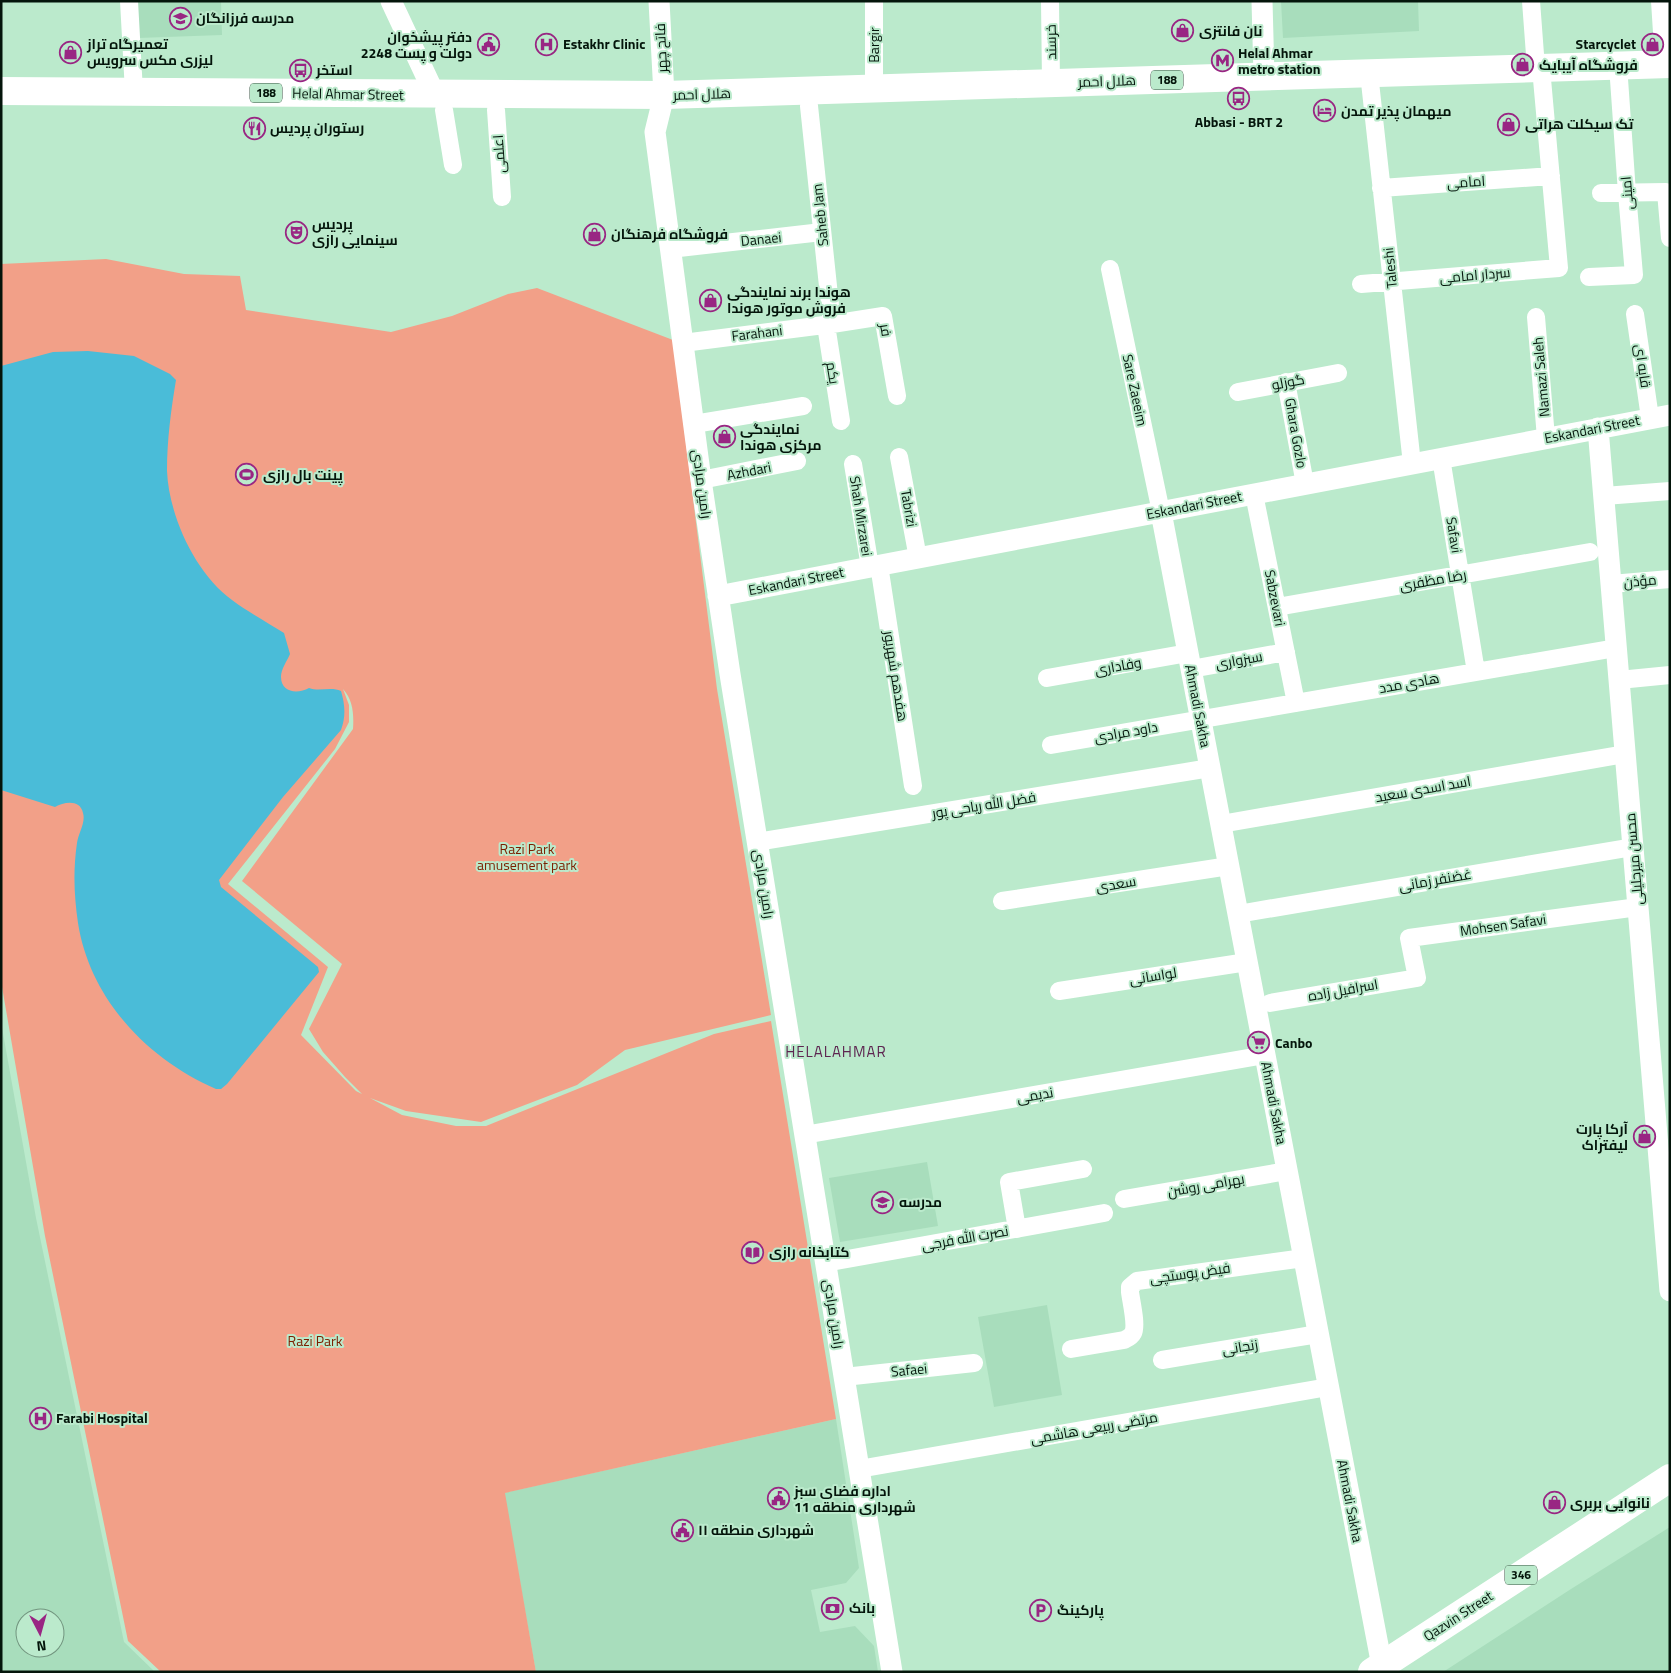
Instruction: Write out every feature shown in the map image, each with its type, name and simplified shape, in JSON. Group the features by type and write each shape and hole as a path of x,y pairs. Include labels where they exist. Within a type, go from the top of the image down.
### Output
{"main road":[{"name":"هلال احمر","path":"664,95 1667,64"},
{"name":"Helal Ahmar Street","path":"1,91 134,92 439,102 664,95"},
{"name":"Qazvin Street","path":"1377,1669 1670,1478"}],"street":[{"path":"129,1 134,92"},
{"path":"391,1 439,102 453,165"},
{"name":"فاتح چهر","path":"659,1 664,95"},
{"name":"Bargir","path":"874,1 874,89"},
{"name":"خرسند","path":"1050,1 1051,83"},
{"path":"1262,1 1264,76"},
{"path":"1531,1 1551,176"},
{"path":"1660,1 1667,64"},
{"name":"امینی","path":"1589,277 1634,275 1618,66"},
{"name":"Taleshi","path":"1369,73 1412,464"},
{"name":"رامین مرادی","path":"664,95 655,132 701,480 757,842 892,1672"},
{"name":"Saheb Jam","path":"809,106 829,325"},
{"name":"اعلمی","path":"496,110 502,197"},
{"name":"امامی","path":"1381,188 1551,176"},
{"name":"سردار امامی","path":"1361,284 1559,268 1551,176"},
{"path":"1600,193 1668,192 1670,238"},
{"name":"Danaei","path":"670,249 822,232"},
{"name":"Sare Zaeeim","path":"1110,269 1161,512"},
{"name":"قایه ای","path":"1635,314 1660,416"},
{"name":"فر","path":"829,325 883,316 897,396"},
{"name":"Namazi Saleh","path":"1536,317 1546,438"},
{"name":"Farahani","path":"683,342 829,325"},
{"name":"یکم","path":"829,325 841,420"},
{"name":"گوزلو","path":"1238,392 1338,372"},
{"name":"Ghara Gozlo","path":"1286,382 1305,484"},
{"path":"694,424 803,406"},
{"name":"Eskandari Street","path":"718,596 1660,416"},
{"name":"محسن میرجلیلی","path":"1598,428 1670,1291"},
{"name":"Tabrizi","path":"899,457 918,558"},
{"name":"Safavi","path":"1441,458 1476,672"},
{"name":"Azhdari","path":"701,480 797,461"},
{"name":"Shah Mirzarei","path":"853,464 874,566"},
{"path":"1604,496 1670,491"},
{"name":"Sabzevari","path":"1254,494 1296,703"},
{"name":"Ahmadi Sakha","path":"1161,512 1304,1258 1377,1669"},
{"name":"رضا مظفری","path":"1277,607 1590,552"},
{"name":"هفدهم شهریور","path":"874,566 913,786"},
{"name":"مؤذن","path":"1611,584 1670,579"},
{"name":"هادی مدد","path":"1201,719 1616,648"},
{"name":"سبزواری","path":"1190,661 1286,652"},
{"name":"وفاداری","path":"1047,678 1190,661"},
{"path":"1619,680 1670,675"},
{"name":"داود مرادی","path":"1051,745 1201,719"},
{"name":"اسد اسدی سعید","path":"1221,824 1625,754"},
{"name":"فضل الله ریاحی پور","path":"757,842 1210,768"},
{"name":"غضنفر زمانی","path":"1238,914 1633,847"},
{"name":"سعدی","path":"1002,900 1229,866"},
{"name":"Mohsen Safavi","path":"1417,978 1409,938 1638,907"},
{"name":"لواسانی","path":"1059,991 1247,962"},
{"name":"اسرافیل زاده","path":"1270,1003 1417,978"},
{"name":"ندیمی","path":"804,1135 1265,1055"},
{"path":"1017,1229 1009,1182 1083,1169"},
{"name":"بهرامی روشن","path":"1124,1199 1287,1171"},
{"name":"نصرت الله فرجی","path":"825,1263 1104,1213"},
{"name":"فیض پوستچی","path":"1071,1349 1124,1340 1131,1336 1135,1331 1135,1325 1130,1287 1137,1281 1304,1258"},
{"name":"زنجانی","path":"1162,1360 1318,1334"},
{"name":"Safaei","path":"844,1377 974,1363"},
{"name":"مرتضی ربیعی هاشمی","path":"859,1469 1328,1387"}],"shaded area":[{"name":"مدرسه فرزانگان","path":"137,1 221,1 222,35 138,38"},
{"path":"1281,1 1418,1 1419,31 1283,38"},
{"name":"Farabi Hospital","path":"1,1022 36,1218 124,1642 155,1672 1,1672"},
{"name":"مدرسه","path":"927,1162 938,1226 840,1242 829,1178"},
{"path":"1047,1305 1062,1395 994,1407 978,1317"},
{"name":"شهرداری منطقه ۱۱","path":"836,1419 859,1568 846,1583 811,1590 820,1632 855,1626 874,1646 878,1672 536,1672 504,1493"},
{"path":"1670,1527 1670,1672 1443,1672 1571,1589"}],"green space":[{"name":"Razi Park","path":"106,259 184,274 240,276 246,310 391,332 452,316 508,294 537,288 673,340 717,689 771,1015 625,1050 577,1085 481,1122 406,1111 370,1098 402,1115 456,1126 486,1126 714,1034 771,1021 836,1419 505,1493 536,1672 161,1672 128,1641 45,1236 1,981 1,264","holes":["343,689 352,708 353,729 242,881 342,964 309,1029 323,1052 362,1094 356,1091 301,1035 328,967 228,884 335,749 349,722 349,705"]}],"water":[{"path":"88,351 134,356 170,374 176,380 170,425 167,471 173,506 186,542 207,575 219,589 232,600 284,633 290,654 281,674 284,686 291,691 309,688 341,691 343,701 344,715 341,730 283,797 219,880 221,887 318,967 319,972 221,1089 216,1089 191,1076 167,1061 145,1043 109,1001 95,977 85,951 78,923 76,903 75,863 78,839 84,817 79,805 71,803 55,807 1,790 1,366 53,352"}],"place":[{"name":"مدرسه فرزانگان","path":"180,18"},
{"name":"نان فانتزی","path":"1183,31"},
{"name":"Estakhr Clinic","path":"547,44"},
{"name":"Starcyclet","path":"1652,44"},
{"name":"دفتر پیشخوان دولت و پست 2248","path":"488,45"},
{"name":"تعمیرگاه تراز لیزری مکس سرویس","path":"71,52"},
{"name":"Helal Ahmar metro station","path":"1222,61"},
{"name":"فروشگاه آیبایک","path":"1523,65"},
{"name":"استخر","path":"300,70"},
{"name":"Abbasi - BRT 2","path":"1239,99"},
{"name":"میهمان پذیر تمدن","path":"1325,111"},
{"name":"تک سیکلت هراتی","path":"1509,124"},
{"name":"رستوران پردیس","path":"254,128"},
{"name":"پردیس سینمایی رازی","path":"296,232"},
{"name":"فروشگاه فرهنگان","path":"595,234"},
{"name":"هوندا برند نمایندگی فروش موتور هوندا","path":"711,300"},
{"name":"نمایندگی مرکزی هوندا","path":"724,437"},
{"name":"پینت بال رازی","path":"247,475"},
{"name":"Canbo","path":"1259,1043"},
{"name":"آرکا پارت لیفتراک","path":"1644,1137"},
{"name":"مدرسه","path":"883,1202"},
{"name":"کتابخانه رازی","path":"753,1252"},
{"name":"Farabi Hospital","path":"40,1418"},
{"name":"اداره فضای سبز شهرداری منطقه 11","path":"778,1499"},
{"name":"نانوایی بربری","path":"1554,1503"},
{"name":"شهرداری منطقه ۱۱","path":"682,1530"},
{"name":"بانک","path":"833,1608"},
{"name":"پارکینگ","path":"1041,1610"}],"district":[{"name":"HELALAHMAR","path":"836,1052"}],"park label":[{"name":"Razi Park amusement park","path":"527,858"}]}
